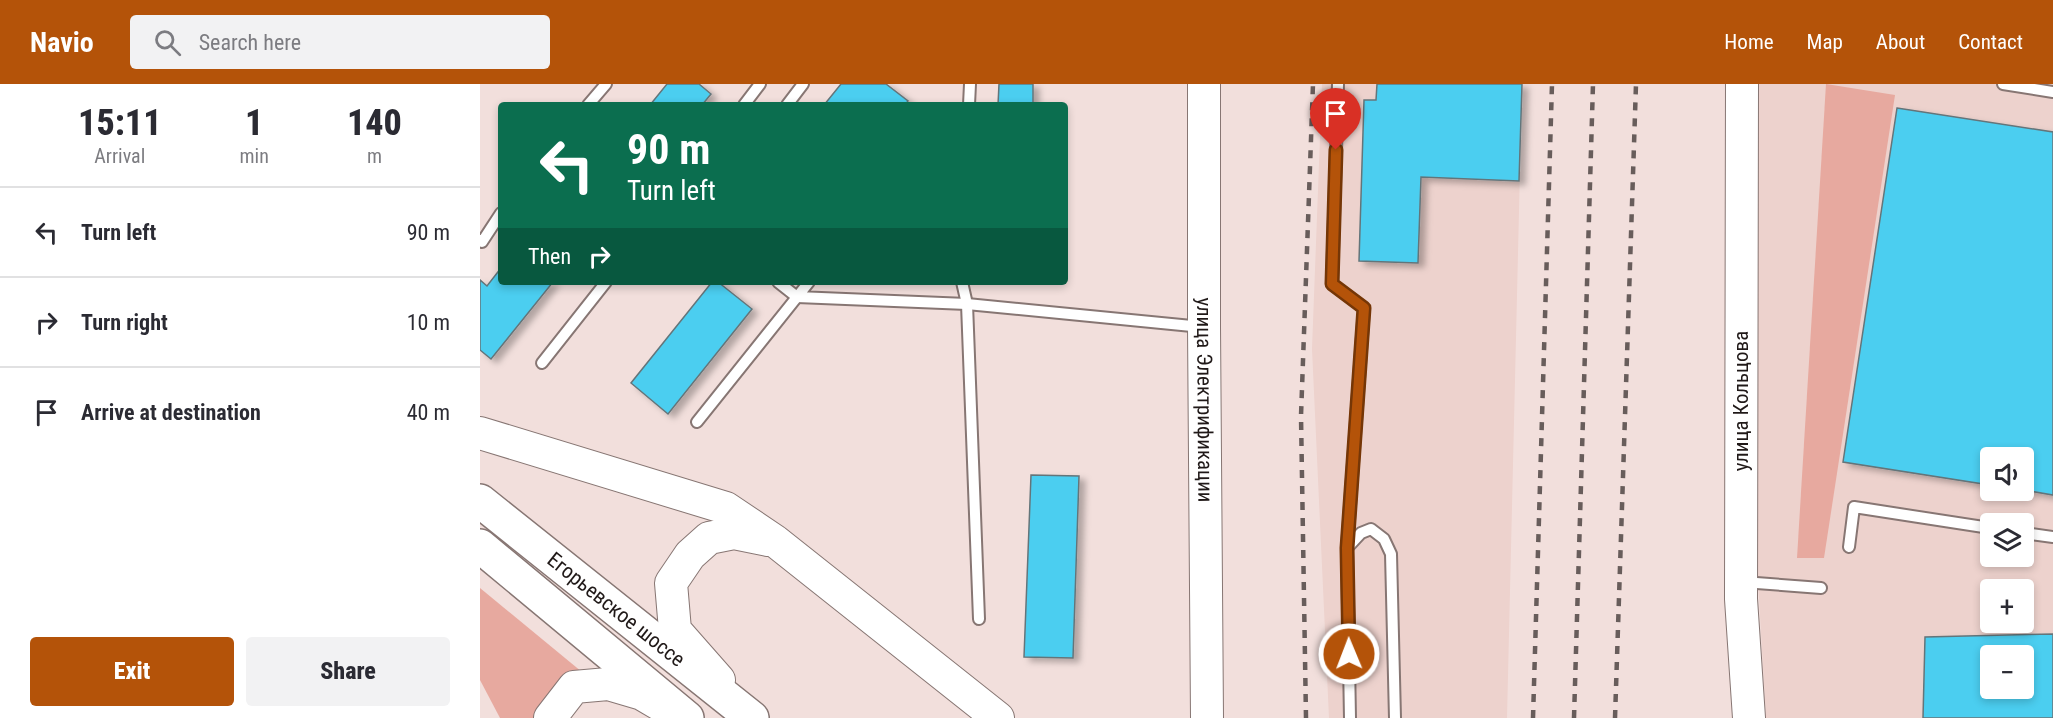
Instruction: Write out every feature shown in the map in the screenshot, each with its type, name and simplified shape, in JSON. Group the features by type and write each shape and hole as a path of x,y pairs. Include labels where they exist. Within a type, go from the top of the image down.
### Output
{"main road":[{"name":"улица Электрификации","path":"1204,84 1207,718"},
{"name":"улица Кольцова","path":"1742,84 1741,582 1749,718"},
{"path":"480,433 726,508 775,542 998,718"},
{"name":"Егорьевское шоссе","path":"480,501 750,717"},
{"path":"750,717 675,630 671,583 690,555 709,538 734,533 775,542"},
{"name":"Егорьевское шоссе","path":"480,546 685,718"},
{"path":"550,718 574,687 608,684 642,694 685,718"}],"lane":[{"path":"591,102 606,84"},
{"path":"746,102 760,84"},
{"path":"789,102 803,84"},
{"path":"969,102 970,84"},
{"path":"1338,84 1332,284 1364,308 1347,548 1350,718"},
{"path":"2003,84 2053,92"},
{"path":"480,240 482,242 498,218"},
{"path":"542,363 604,285"},
{"path":"782,285 797,297 967,304 1204,327"},
{"path":"697,422 807,285"},
{"path":"963,285 967,304 979,619"},
{"path":"1849,547 1854,507 1980,526"},
{"path":"1347,548 1361,533 1371,529 1384,538 1391,554 1395,718"},
{"path":"2034,534 2053,537"},
{"path":"1741,582 1821,588"}],"shaded area":[{"path":"1322,84 1522,84 1507,718 1329,718 1312,349"},
{"path":"1755,84 2053,84 2053,718 1766,718 1757,565"},
{"path":"1826,84 1895,95 1824,558 1797,558"},
{"path":"480,588 582,672 536,718 500,718 480,680"}],"building":[{"path":"667,84 699,84 711,94 704,102 652,102"},
{"path":"841,84 886,84 908,101 907,102 826,102"},
{"path":"999,84 1033,84 1033,102 998,102"},
{"path":"1377,84 1522,84 1519,181 1421,177 1418,263 1359,261 1364,100 1376,100"},
{"path":"1897,108 2053,132 2053,495 2034,492 2034,447 1980,447 1980,483 1843,462"},
{"path":"498,272 498,285 551,285 491,359 480,350 480,280 487,286"},
{"path":"710,285 722,285 752,309 668,414 631,383"},
{"path":"1031,475 1079,476 1073,658 1024,657"},
{"path":"2053,634 2053,718 1923,718 1925,637"}],"railway":[{"path":"1306,718 1301,416 1313,84"},
{"path":"1533,718 1552,84"},
{"path":"1574,718 1593,84"},
{"path":"1615,718 1636,84"}],"route":[{"path":"1336,150 1332,284 1364,308 1347,548 1349,654"}]}
